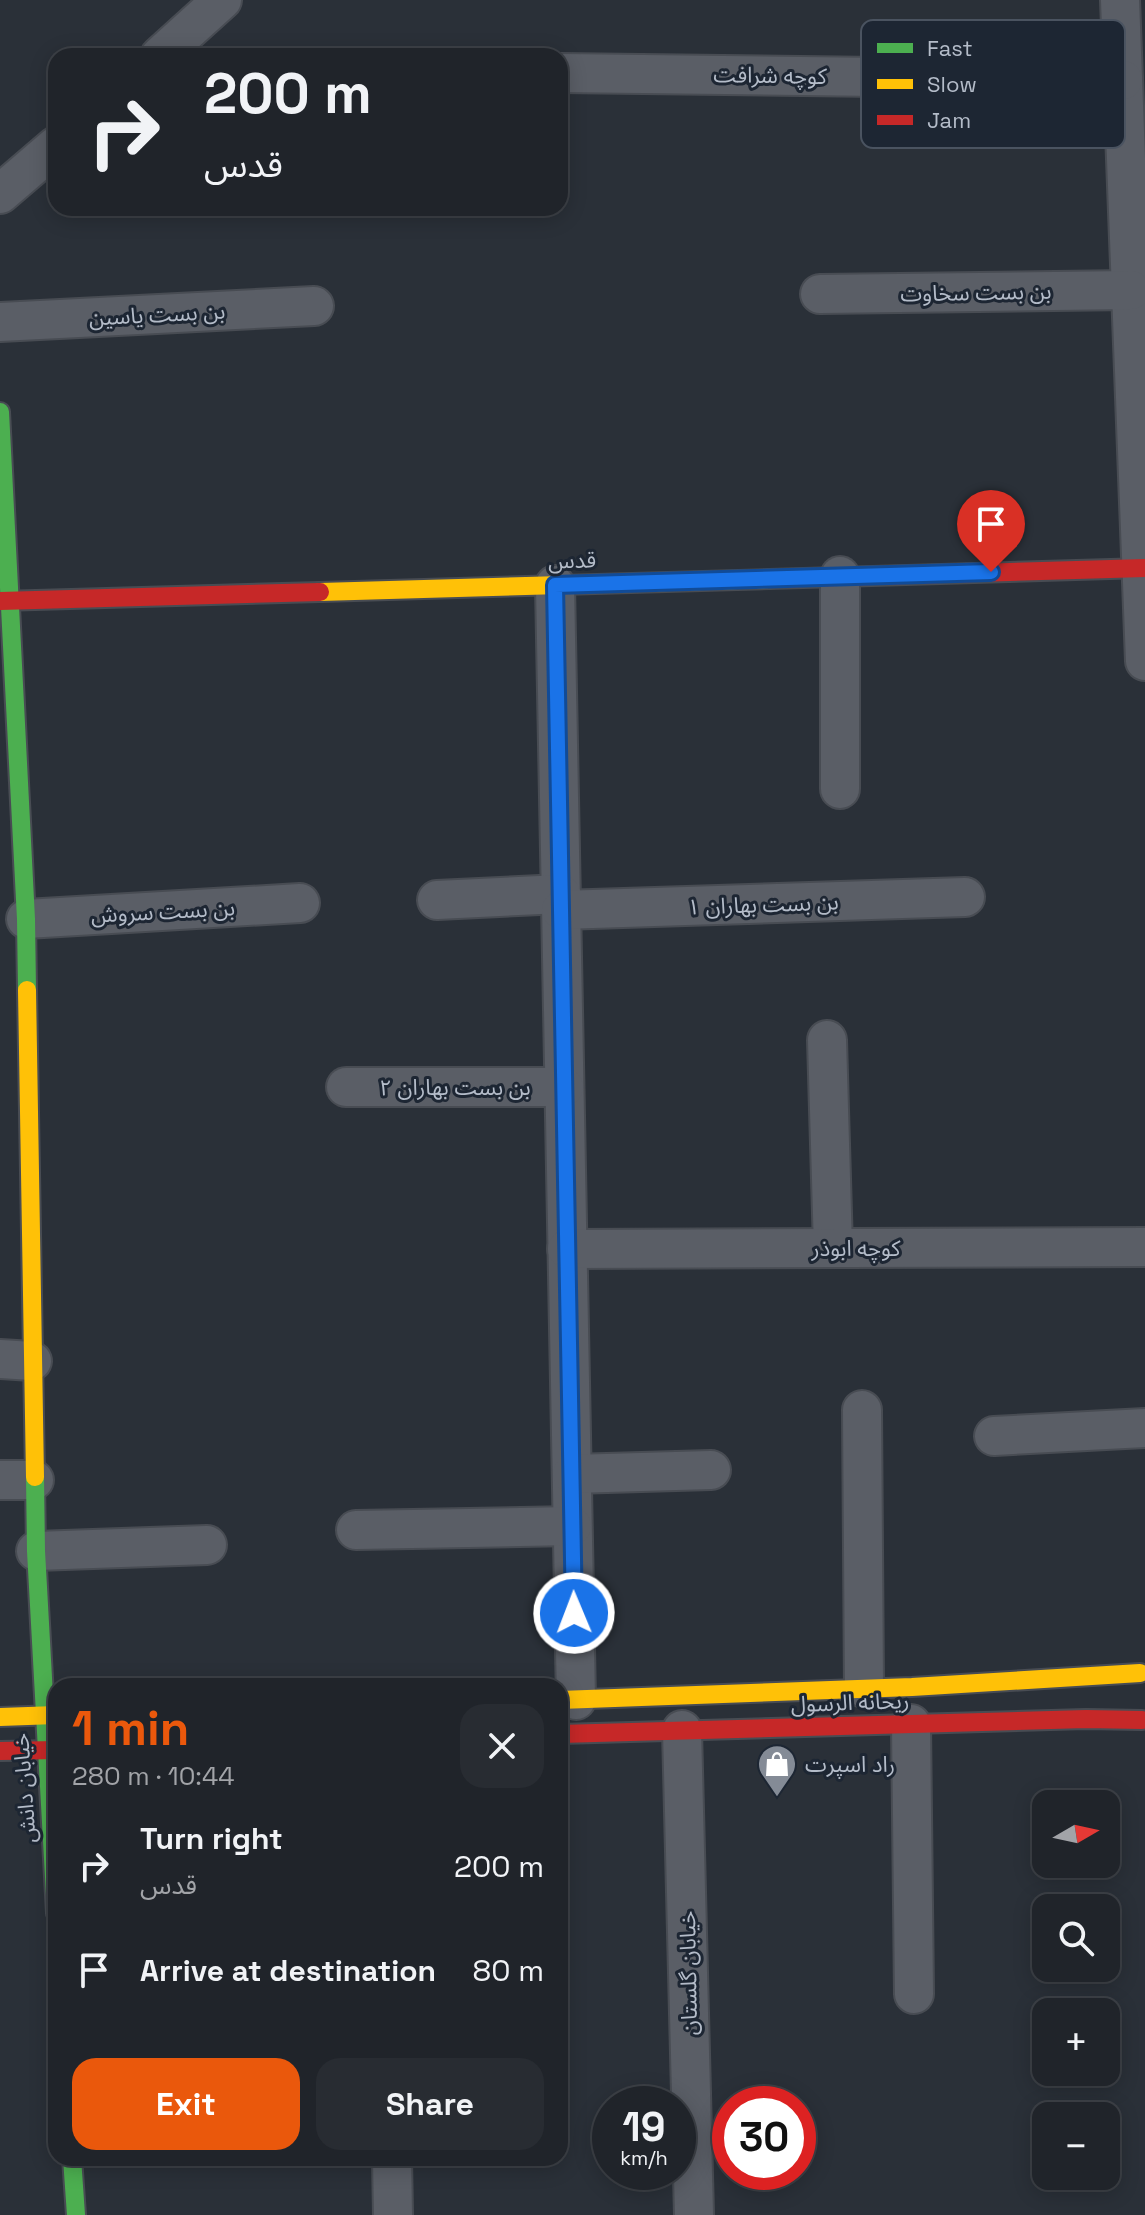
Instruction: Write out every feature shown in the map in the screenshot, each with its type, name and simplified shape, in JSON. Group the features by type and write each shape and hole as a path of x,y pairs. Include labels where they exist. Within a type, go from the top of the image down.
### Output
{"street":[{"path":"169,48 222,0"},
{"path":"1120,0 1121,20"},
{"name":"کوچه شرافت","path":"568,73 861,77"},
{"path":"1125,90 1136,148 1131,290 1139,343 1145,661"},
{"path":"0,194 48,153"},
{"name":"بن بست سخاوت","path":"820,294 1131,290"},
{"name":"بن بست یاسین","path":"0,322 314,306"},
{"name":"خیابان دانش","path":"0,412 5,600 26,919 14,1080 17,1480 36,1551 48,1692"},
{"name":"قدس","path":"5,600 1143,568"},
{"path":"840,576 840,789"},
{"path":"555,585 572,1474 568,1700"},
{"name":"بن بست بهاران ۱","path":"437,900 561,902 965,897"},
{"name":"بن بست سروش","path":"26,919 300,903"},
{"path":"827,1040 833,1248"},
{"name":"بن بست بهاران ۲","path":"346,1087 564,1087"},
{"name":"کوچه ابوذر","path":"567,1249 1145,1247"},
{"path":"862,1410 864,1688"},
{"path":"994,1436 1145,1428"},
{"path":"572,1474 711,1470"},
{"path":"356,1530 572,1526"},
{"path":"36,1551 207,1545"},
{"path":"1143,1671 1135,1696 1143,1722"},
{"name":"ریحانه الرسول","path":"568,1700 864,1688 1143,1671"},
{"path":"0,1717 48,1716"},
{"name":"ریحانه الرسول","path":"568,1734 1086,1719 1143,1722"},
{"path":"911,1724 914,1994"},
{"name":"خیابان گلستان","path":"682,1730 694,2215"},
{"path":"0,1751 48,1750"},
{"path":"73,2166 76,2215"},
{"path":"392,2166 393,2215"}],"traffic: fast":[{"path":"0,412 27,990"},
{"path":"35,1477 48,1768"},
{"path":"73,2166 76,2215"}],"traffic: slow":[{"path":"320,592 769,579"},
{"path":"27,990 35,1477"},
{"path":"568,1700 912,1687 1140,1673"},
{"path":"0,1717 48,1715"}],"traffic: jam":[{"path":"769,579 1145,568"},
{"path":"0,601 320,592"},
{"path":"568,1734 1142,1720"},
{"path":"0,1751 48,1750"}],"place":[{"name":"راد اسپرت","path":"777,1798"}],"route":[{"path":"574,1613 555,585 991,572"}]}
